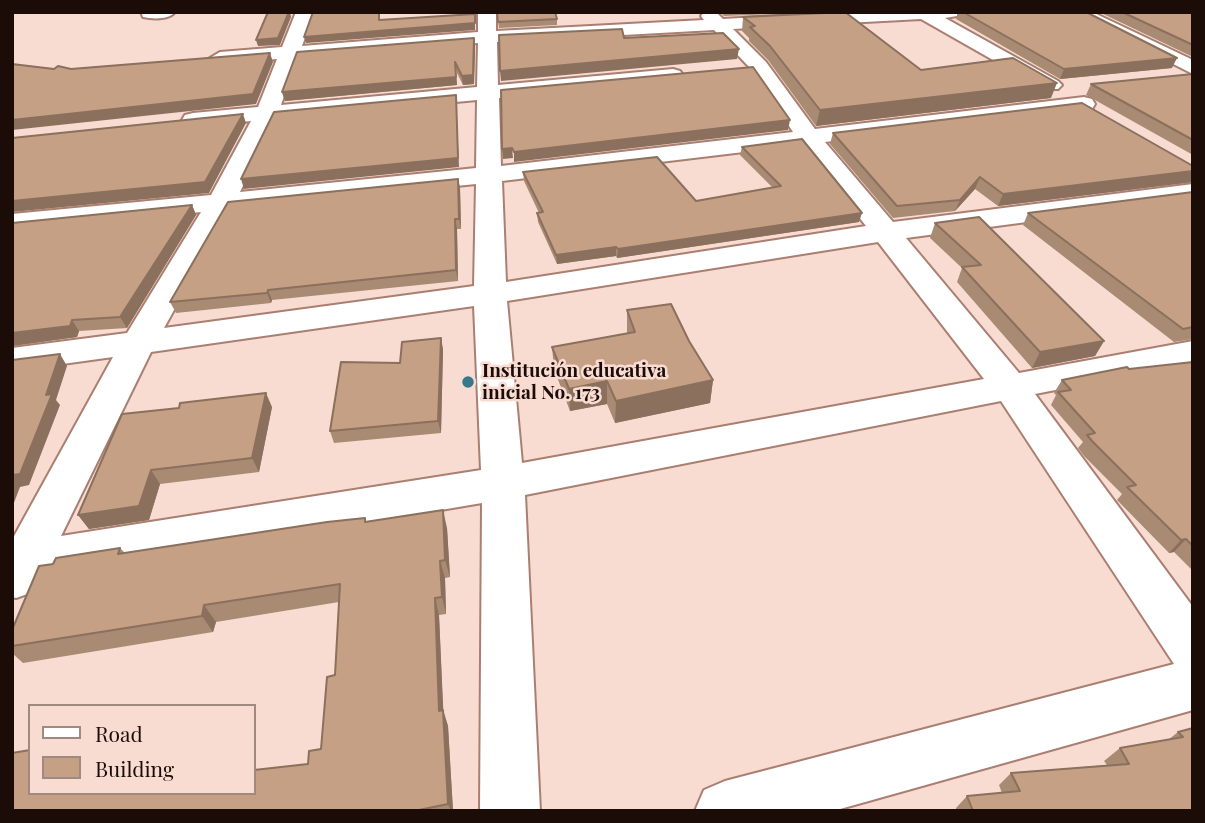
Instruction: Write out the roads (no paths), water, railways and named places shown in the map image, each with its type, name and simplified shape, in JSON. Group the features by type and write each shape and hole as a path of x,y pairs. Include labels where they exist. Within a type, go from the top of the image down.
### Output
{"street":[{"path":"149,13 167,12"},
{"path":"16,570 138,343 222,200 267,112 305,12"},
{"path":"208,59 292,52 488,25 951,12"},
{"path":"1078,12 1193,68"},
{"path":"12,223 488,175 1091,102 1057,89 924,13"},
{"path":"713,19 746,68 807,135 1009,385 1193,649"},
{"path":"488,25 486,91 490,294 503,483 510,811"},
{"path":"173,122 695,73"},
{"path":"1166,78 1193,75"},
{"path":"12,360 490,294 886,232 1193,192"},
{"path":"16,570 503,483 1193,352"},
{"path":"725,811 1193,685"}],"place":[{"name":"Institución educativa inicial No. 173","path":"468,382"}]}
